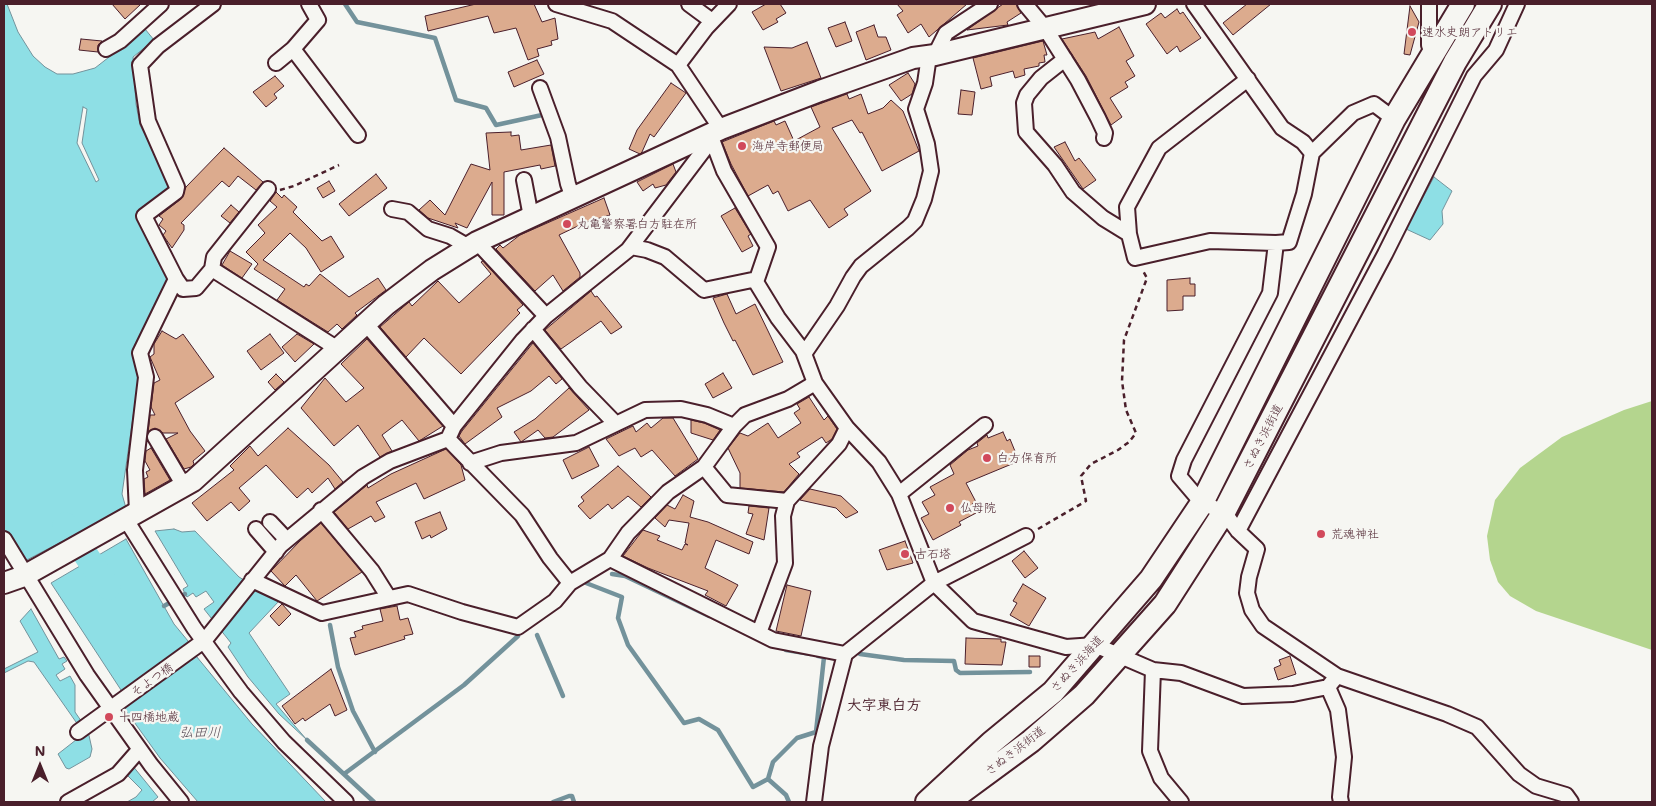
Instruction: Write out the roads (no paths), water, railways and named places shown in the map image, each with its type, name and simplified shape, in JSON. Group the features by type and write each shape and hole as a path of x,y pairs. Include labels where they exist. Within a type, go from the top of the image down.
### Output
{"main road":[{"name":"さぬき浜街道","path":"1202,502 1394,119 1463,4"},
{"name":"さぬき浜街道","path":"948,802 1031,741 1084,695 1165,604 1224,512 1455,62 1490,4"},
{"name":"さぬき浜海道","path":"927,802 991,743 1052,692 1095,645 1150,579 1202,502"}],"street":[{"path":"106,49 120,41 161,4"},
{"path":"213,4 158,46 140,65 148,121 177,188 176,192 144,216 183,289 196,288 212,269 214,257 266,192"},
{"path":"276,63 293,49 318,20 309,4"},
{"path":"556,4 612,21 678,65 715,131 724,171 768,247 756,282 778,318 804,354 815,383 847,428 878,462 899,494 934,584 973,621 1066,646 1095,645 1153,670 1181,673 1243,696 1293,694 1328,687 1337,676"},
{"path":"689,4 712,21"},
{"path":"678,65 712,21 729,4"},
{"path":"804,354 837,306 861,266 915,221 929,184 931,171 927,144 916,109 932,56 946,33 990,4"},
{"path":"1025,4 1045,28 1065,59 1098,118 1105,133 1104,138"},
{"path":"4,582 29,573 193,481 366,324 432,270 473,244 715,131 820,91 913,58 932,56 1145,4"},
{"path":"1194,4 1282,128 1303,142 1312,153"},
{"path":"1429,4 1429,45 1433,56"},
{"path":"1238,530 1385,254 1474,76 1496,50 1517,4"},
{"path":"293,49 358,134"},
{"path":"1065,59 1041,78 1027,95 1024,103 1026,132 1055,165 1073,192 1103,218 1129,234"},
{"path":"1248,80 1160,148 1127,207 1129,234 1135,258 1210,241 1289,242 1304,194 1312,153 1353,113 1374,104 1394,119"},
{"path":"540,88 558,137 568,184 573,198"},
{"path":"570,583 550,558 522,515 448,439 454,426 504,361 533,329 546,316 631,247 706,147 715,131"},
{"path":"524,180 532,217"},
{"path":"392,209 408,212 428,229 473,244 546,316"},
{"path":"1276,243 1270,293 1184,460 1179,476 1202,502 1224,512 1238,530 1257,549 1249,577 1247,593 1252,610 1263,626 1337,676 1447,714 1477,728 1518,774 1536,786 1566,795 1571,802"},
{"path":"631,247 647,250 665,257 704,290 757,279"},
{"path":"212,269 338,349"},
{"path":"176,278 140,353 146,377 131,515 176,599 194,628 205,640 241,692 265,722 346,802"},
{"path":"366,324 454,426"},
{"path":"533,329 580,387 615,423"},
{"path":"252,580 322,613 408,594 462,612 518,627 555,600 570,583 610,560 628,533 668,492 704,467 734,426 745,415 788,399 815,383"},
{"path":"470,463 501,453 576,443 645,410 682,409 707,415 734,426"},
{"path":"899,494 986,425"},
{"path":"759,632 785,563 783,516 787,501 839,444 847,428"},
{"path":"155,437 184,486"},
{"name":"そよつ橋","path":"78,732 205,640 276,552 321,510 363,477 390,461 448,439"},
{"path":"704,467 727,495 787,501"},
{"path":"321,510 372,571 389,598"},
{"path":"270,522 287,540"},
{"path":"256,529 276,552"},
{"path":"814,802 821,746 845,654 934,584 1026,536"},
{"path":"4,539 29,573 87,674 139,750 182,802"},
{"path":"610,560 773,640 845,654"},
{"path":"1153,670 1150,751 1161,778 1180,802"},
{"path":"1328,687 1338,710 1344,757 1341,802"},
{"path":"68,802 118,774 139,750"}],"water":[{"path":"4,4 7,4 18,32 33,56 45,67 57,74 73,74 95,68 145,29 154,40 133,57 136,104 140,125 171,189 140,213 169,278 134,359 139,375 122,494 126,508 21,563 4,534","holes":["83,107 87,109 82,143 99,180 96,182 77,143"]},
{"path":"1434,177 1452,191 1442,211 1443,224 1430,240 1406,229"},
{"path":"174,529 182,532 195,531 239,577 279,601 249,633 290,694 276,704 307,740 279,714 248,677 228,647 231,643 204,609 214,602 206,591 196,597 193,593 187,597 185,594 183,589 188,586 155,531"},
{"name":"弘田川","path":"126,539 174,624 188,641 192,651 252,724 326,802 198,802 160,758 124,708 121,690 51,583"},
{"path":"31,609 59,659 64,657 67,661 62,664 65,669 56,675 60,681 70,676 75,685 75,712 88,731 92,749 90,757 69,769 66,768 58,754 81,736 83,732 34,662 28,661 4,673 4,669 38,652 20,621"},
{"path":"132,765 158,797 152,802 127,802 136,797 142,790 127,775"}],"waterway":[{"path":"345,4 357,22 435,38 456,100 486,108 496,125 542,115"},
{"name":"弘田川","path":"65,525 108,587"},
{"path":"612,574 625,576 709,616"},
{"path":"586,583 622,597 618,618 628,645 684,723 699,719 718,730 753,787 768,779 786,795 789,802"},
{"path":"164,606 185,594"},
{"path":"330,625 338,667 353,711 375,752"},
{"path":"537,635 563,696"},
{"path":"344,774 464,685 518,636"},
{"path":"786,650 811,654"},
{"path":"860,654 904,660 954,661 956,670 960,673 1030,672"},
{"path":"768,779 773,762 797,738 816,732 824,657 818,656"},
{"path":"307,740 374,802"},
{"path":"553,802 569,796 572,796 574,802"}],"place":[{"name":"速水史朗アトリエ","path":"1412,32"},
{"name":"海岸寺郵便局","path":"742,146"},
{"name":"丸亀警察署白方駐在所","path":"567,224"},
{"name":"白方保育所","path":"987,458"},
{"name":"仏母院","path":"950,508"},
{"name":"荒魂神社","path":"1321,534"},
{"name":"古石塔","path":"905,554"},
{"name":"十四橋地蔵","path":"109,717"}],"district":[{"name":"大字東白方","path":"884,705"}]}
